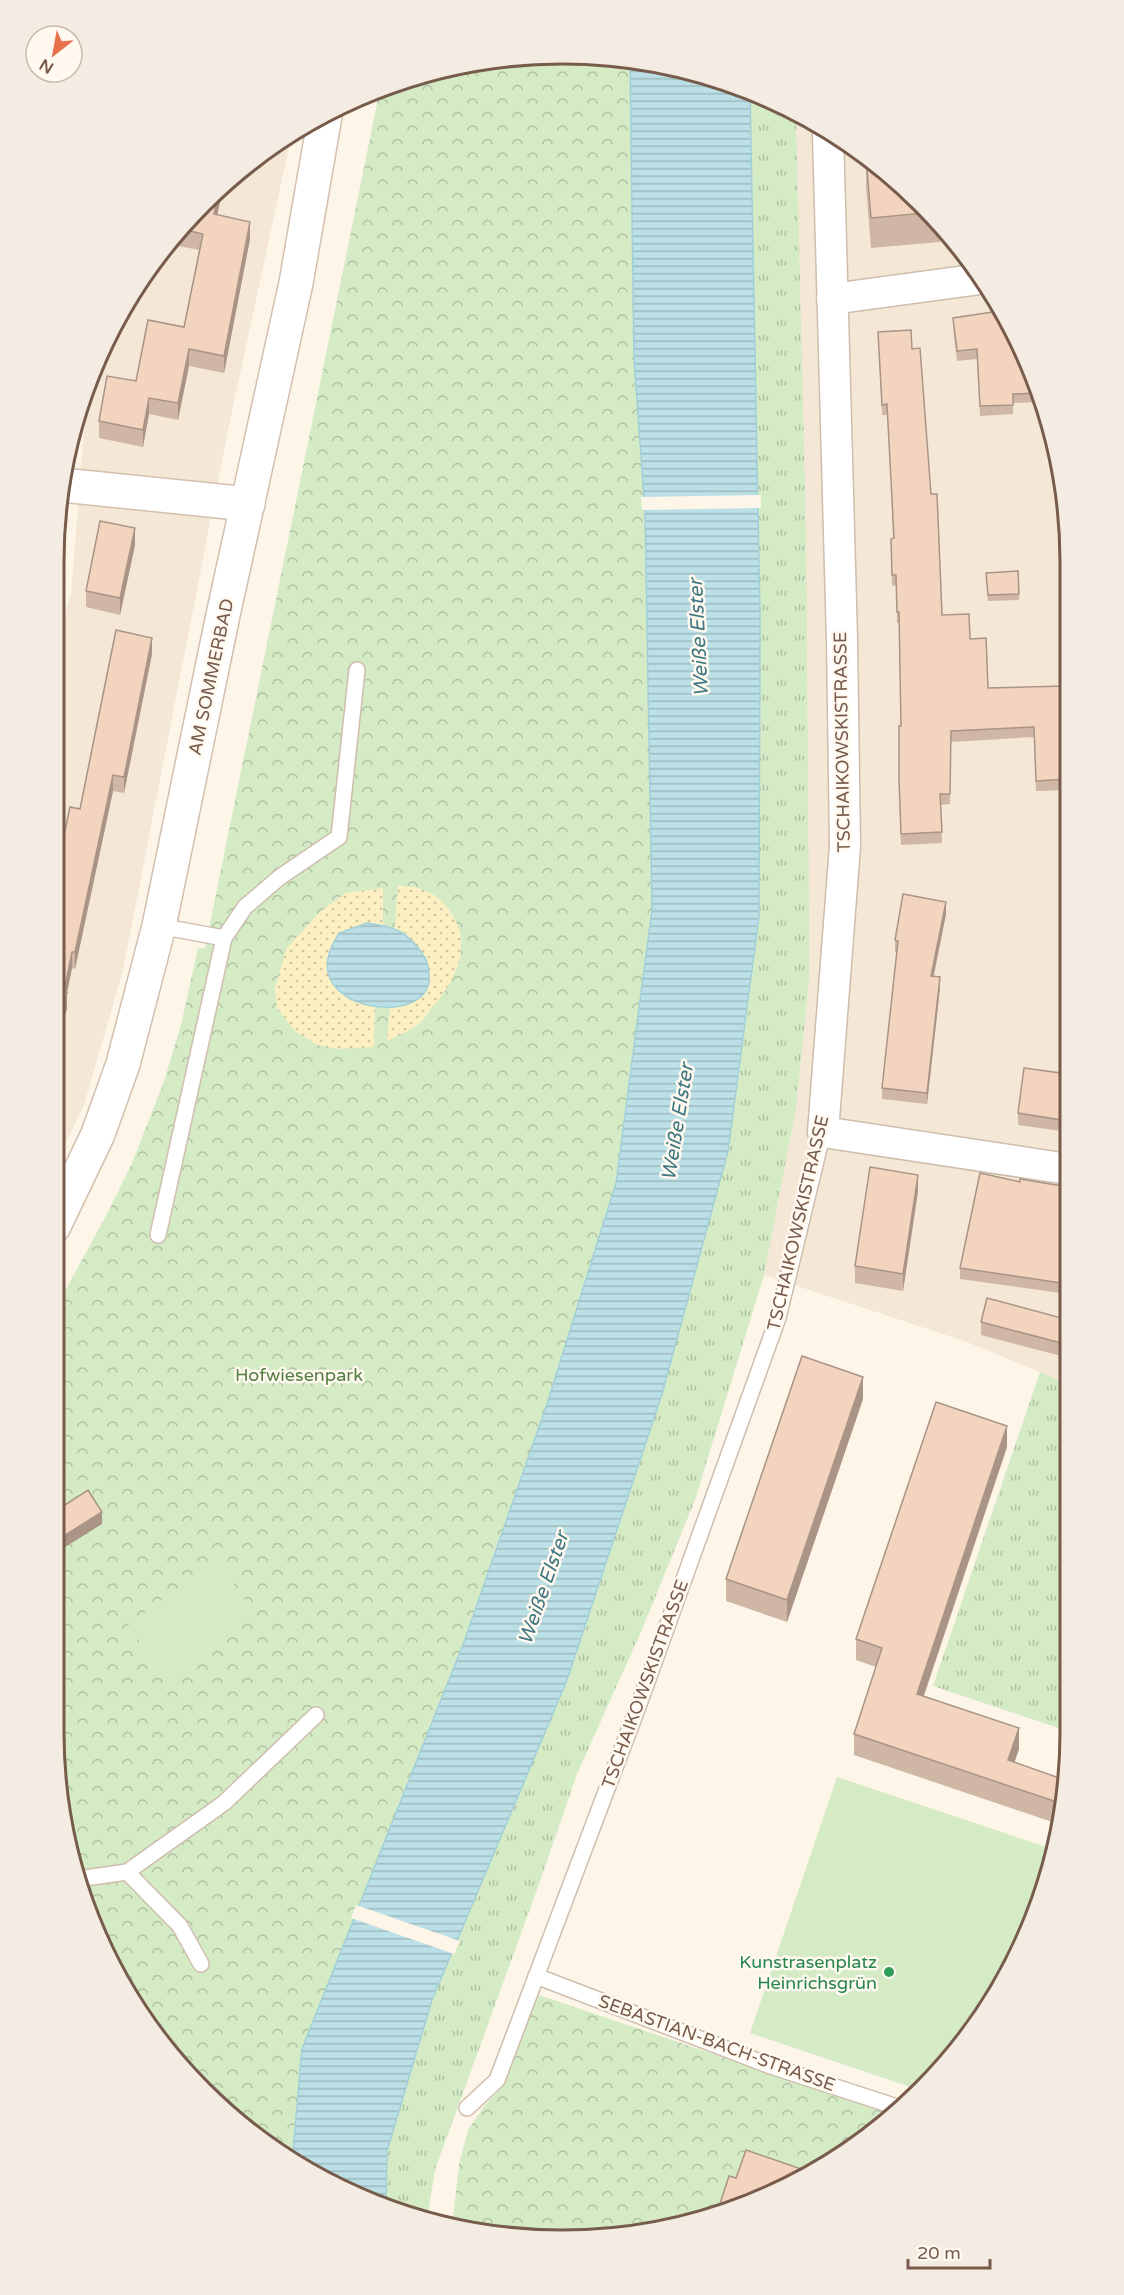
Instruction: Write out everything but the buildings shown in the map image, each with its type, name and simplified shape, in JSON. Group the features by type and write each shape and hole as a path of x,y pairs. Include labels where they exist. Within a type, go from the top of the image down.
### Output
{"main road":[{"name":"AM SOMMERBAD","path":"64,1186 98,1134 123,1064 159,926 296,283 323,126"},
{"path":"71,486 248,504"}],"street":[{"name":"TSCHAIKOWSKISTRASSE","path":"823,1132 845,846 842,640 828,142"},
{"path":"832,299 972,280"},
{"path":"823,1132 1060,1168"}],"lane":[{"path":"158,1235 224,938 245,907 280,877 339,837 357,670"},
{"path":"159,926 224,938"},
{"name":"TSCHAIKOWSKISTRASSE","path":"467,2108 497,2080 639,1704 778,1318 823,1132"},
{"path":"86,1878 127,1872 224,1803 316,1714"},
{"path":"127,1872 180,1926 201,1964"},
{"name":"SEBASTIAN-BACH-STRASSE","path":"536,1976 768,2065 892,2105"}],"shaded area":[{"path":"796,123 838,148 890,188 914,210 957,259 993,313 1022,372 1043,433 1050,465 1060,562 1060,1380 967,1342 764,1275 796,1109 809,981"},
{"path":"289,146 228,430 123,970 84,1105 64,1146 64,618 71,594 85,421 102,372 116,342 148,286 188,234 234,188"}],"green space":[{"name":"Hofwiesenpark","path":"562,64 630,69 634,358 645,512 652,910 616,1183 547,1404 464,1642 302,2049 293,2151 259,2128 210,2085 167,2036 131,1982 102,1923 81,1862 69,1798 66,1766 64,1733 64,1293 132,1163 164,1081 181,1025 198,948 205,948 378,100 433,81 497,69"},
{"path":"750,101 796,123 806,531 809,981 796,1109 764,1275 695,1500 641,1632 577,1774 435,2170 428,2212 386,2198 387,2151 432,2000 567,1680 662,1394 728,1151 759,917 760,616"},
{"path":"1040,1372 1060,1380 1060,1729 933,1686"},
{"path":"216,1560 256,1615 168,1680 128,1625"},
{"name":"Kunstrasenplatz Heinrichsgrün","path":"837,1777 1046,1847 1022,1923 993,1982 957,2036 911,2087 750,2033"},
{"path":"533,1993 884,2112 865,2128 811,2164 752,2193 722,2204 691,2214 627,2226 595,2229 529,2229 453,2218 459,2164 468,2130 485,2105 500,2089"}],"sand":[{"path":"398,886 425,890 441,901 455,919 460,933 461,946 460,959 449,985 426,1016 416,1026 387,1041 390,1007 406,1004 407,934 395,928"},
{"path":"383,888 383,925 367,923 339,933 366,1006 375,1007 374,1047 339,1049 317,1045 295,1031 277,1008 275,988 287,948 321,911 346,893"}],"water":[{"name":"Weiße Elster","path":"630,69 691,81 750,101 760,616 759,917 728,1151 662,1394 567,1680 432,2000 387,2151 386,2198 342,2179 293,2151 302,2049 464,1642 547,1404 616,1183 652,910 645,512 634,358"},
{"path":"367,923 385,926 400,932 412,941 424,956 429,974 426,991 414,1001 397,1007 377,1007 357,1002 340,992 330,978 328,959 339,933"}],"pier":[{"path":"761,495 761,508 642,510 641,497"},
{"path":"356,1905 460,1941 454,1954 351,1918"}],"place":[{"name":"Kunstrasenplatz Heinrichsgrün","path":"889,1972"}]}
